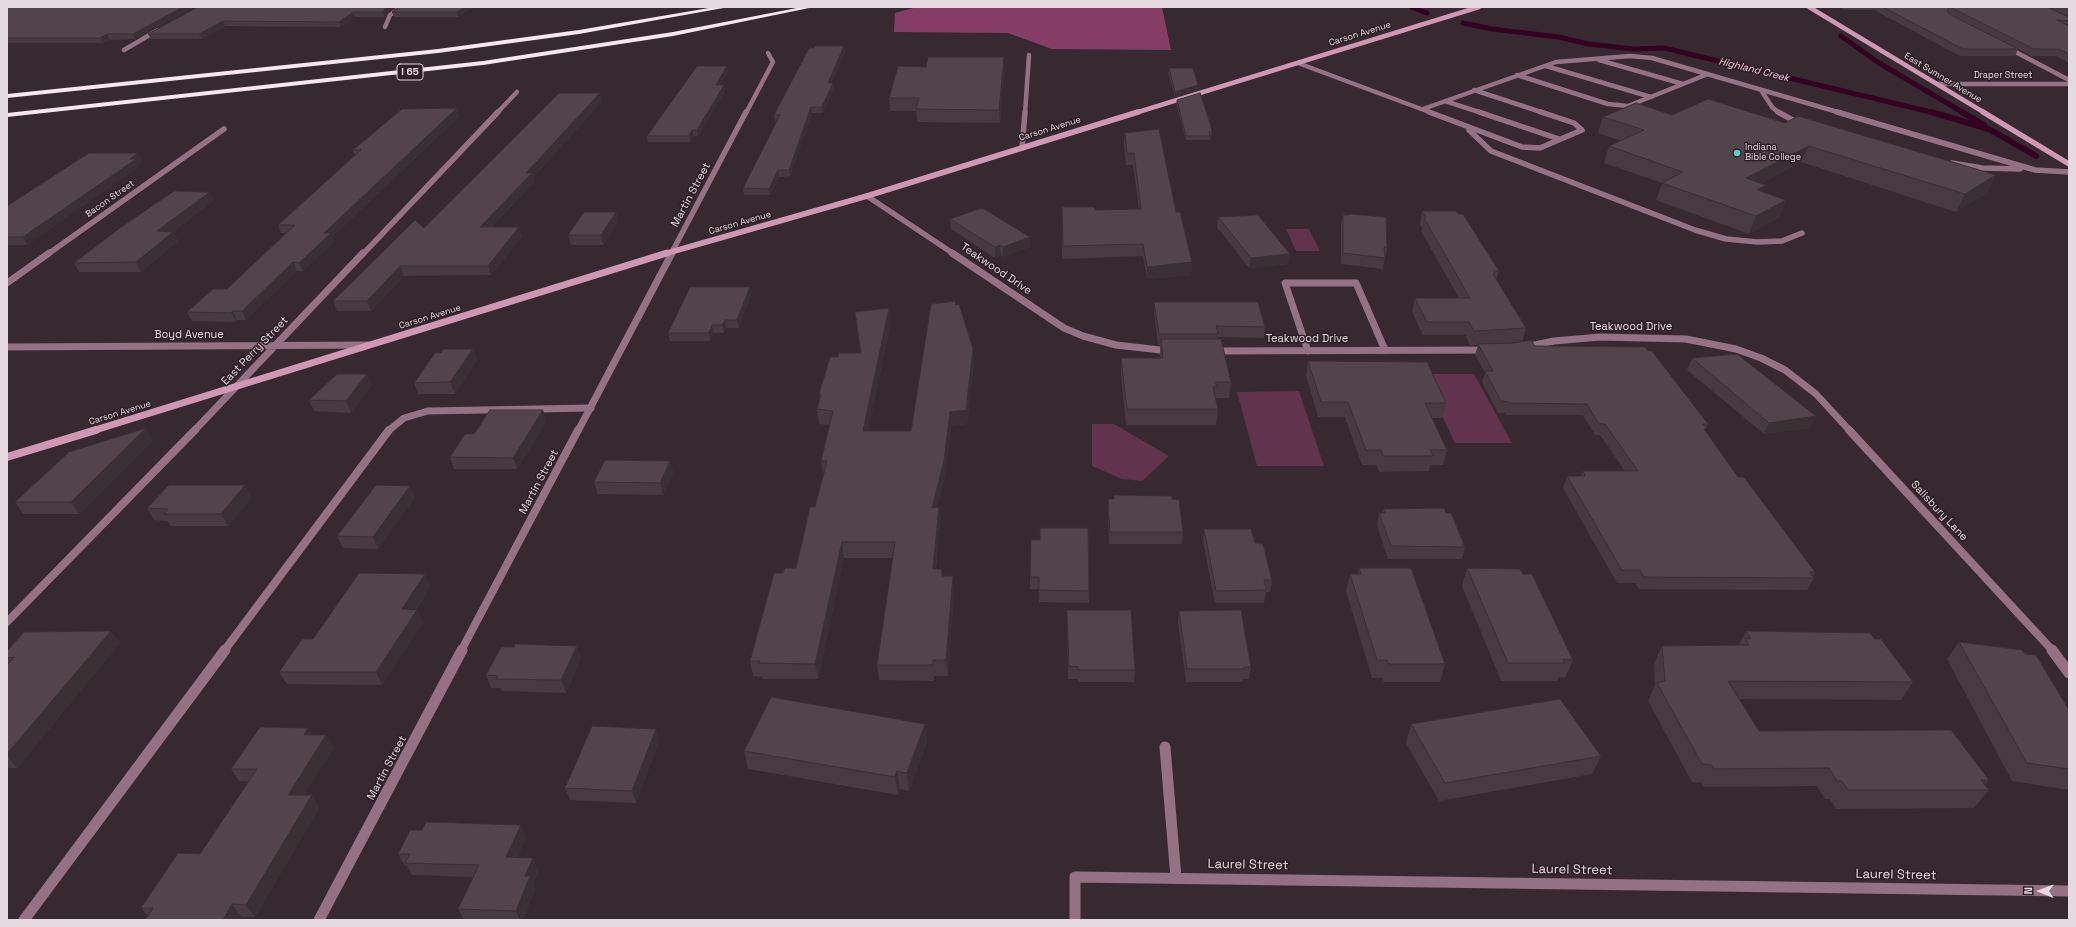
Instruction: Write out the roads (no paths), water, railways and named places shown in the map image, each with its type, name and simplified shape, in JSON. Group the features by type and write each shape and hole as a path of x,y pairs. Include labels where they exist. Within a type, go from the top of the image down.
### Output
{"highway":[{"name":"I 65","path":"7,96 454,49 579,32 726,7"},
{"name":"I 65","path":"7,115 482,63 666,35 811,7"}],"main road":[{"name":"Carson Avenue","path":"7,457 674,251 866,196 1479,7"},
{"name":"East Sumner Avenue","path":"1809,7 2069,164"}],"street":[{"path":"385,27 390,15 401,7"},
{"path":"124,50 161,29"},
{"path":"2002,45 2069,80"},
{"name":"Martin Street","path":"319,920 773,62 768,53"},
{"path":"1022,148 1029,55"},
{"path":"1424,109 1556,62 1630,56 1652,58 2034,170"},
{"path":"1594,58 1683,84"},
{"path":"1298,63 1522,147 1540,148 1582,130 1574,123 1474,90"},
{"path":"1546,66 1651,97"},
{"path":"1517,75 1608,104 1628,106 1708,74"},
{"name":"Draper Street","path":"1938,84 2069,84"},
{"path":"1761,90 1772,106 1781,115 1803,125"},
{"name":"East Perry Street","path":"7,622 237,386 517,92"},
{"path":"1444,101 1559,139"},
{"path":"1466,126 1491,151 1695,230 1726,239 1757,242 1782,241 1802,233"},
{"name":"Bacon Street","path":"7,283 224,129"},
{"path":"1946,163 1982,168 2069,172"},
{"name":"Teakwood Drive","path":"866,196 1064,328 1083,336 1116,345 1152,350 1175,351"},
{"path":"1308,350 1285,283 1356,283 1385,350"},
{"name":"Teakwood Drive","path":"1516,348 1575,338 1686,339 1736,349 1761,358 1785,370"},
{"name":"Boyd Avenue","path":"7,348 370,345"},
{"name":"Teakwood Drive","path":"1206,351 1497,350"},
{"name":"Salisbury Lane","path":"1785,370 1816,394 2052,650 2069,673"},
{"path":"24,920 390,428 404,418 428,411 591,408"},
{"path":"1164,747 1176,878"},
{"name":"Laurel Street","path":"1075,920 1075,877 2069,891"}],"waterway":[{"name":"Highland Creek","path":"1411,7 1427,13"},
{"name":"Highland Creek","path":"1463,23 1492,29 1559,37 1588,44 1634,49 1664,48 1932,112"},
{"path":"1841,36 1879,63 1964,113"},
{"name":"Highland Creek","path":"1932,112 1989,129 2036,156"},
{"path":"1962,112 1984,125"}],"place":[{"name":"Indiana Bible College","path":"1737,153"}]}
